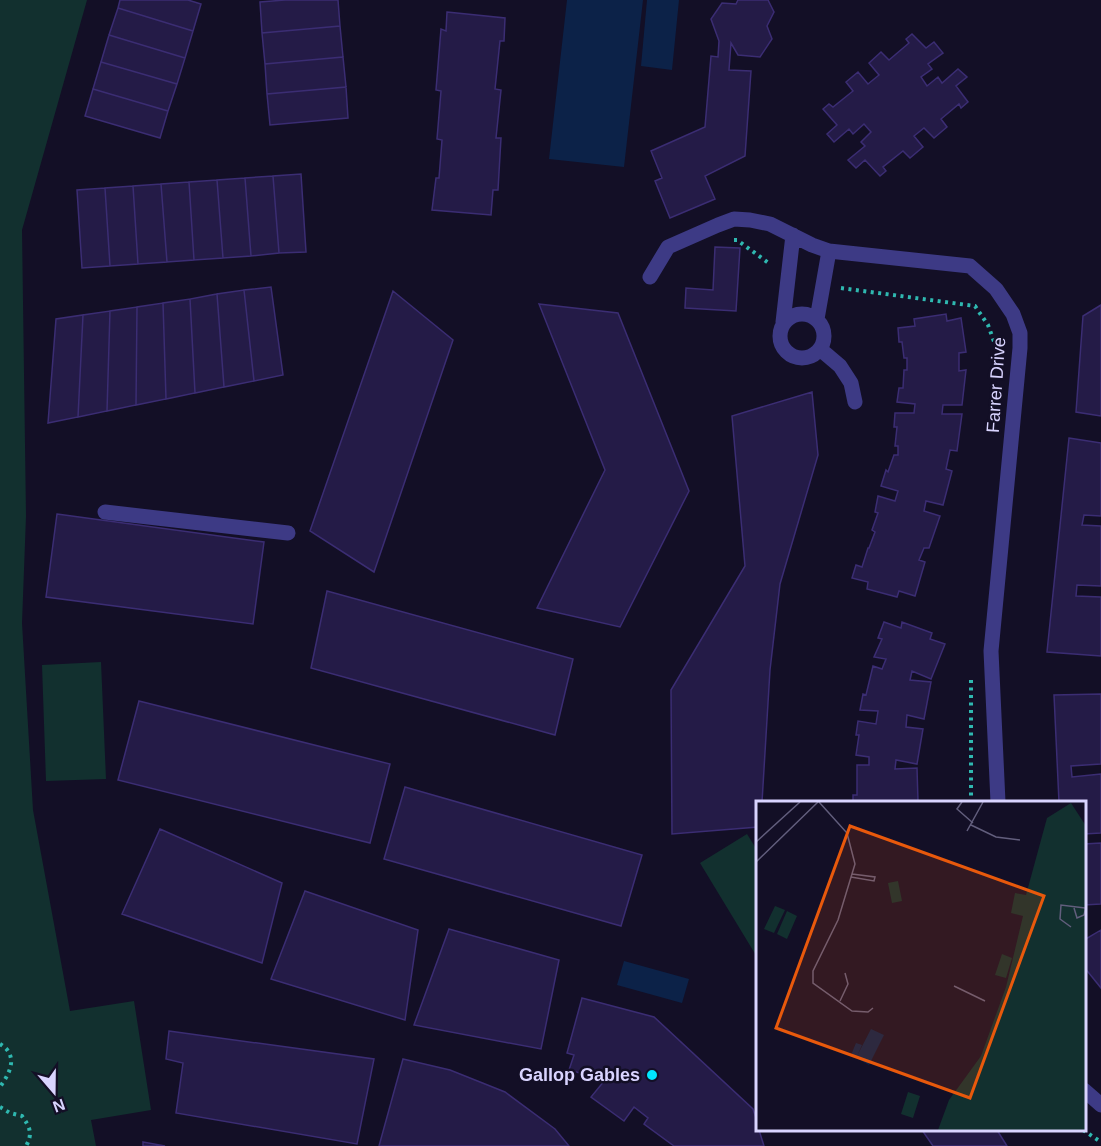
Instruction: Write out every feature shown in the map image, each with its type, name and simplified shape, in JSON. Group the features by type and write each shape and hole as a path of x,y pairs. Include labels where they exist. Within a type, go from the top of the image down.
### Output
{"street":[{"name":"Farrer Drive","path":"650,277 668,247 734,219 750,220 770,224 829,251 970,266 996,289 1013,314 1020,333 1020,348 991,651 998,801"},
{"path":"783,322 793,315 806,314 817,319 823,327 824,338 820,349 812,356 799,358 788,354 781,345 779,334 783,322 794,236"},
{"path":"817,319 829,251"},
{"path":"820,349 840,366 851,383 855,402"},
{"path":"105,512 288,533"},
{"path":"1086,1092 1101,1106"}],"path":[{"path":"725,241 737,240 788,277"},
{"path":"823,286 975,306 988,325 996,347 996,380"},
{"path":"971,673 971,801"},
{"path":"0,1044 8,1051 11,1063 8,1076 0,1087"},
{"path":"0,1107 22,1116 29,1126 30,1138 26,1146"},
{"path":"1084,1131 1101,1142"}],"green space":[{"path":"0,0 87,0 22,230 26,516 22,623 33,810 70,1011 134,1001 151,1110 91,1120 96,1146 0,1146"},
{"path":"101,662 106,779 46,781 42,665"},
{"path":"747,834 756,848 756,955 700,863"}],"water":[{"path":"567,0 643,0 624,167 549,159"},
{"path":"647,0 679,0 672,70 641,66"},
{"path":"624,961 689,979 682,1003 617,985"}],"building":[{"path":"120,0 188,0 201,4 193,31 118,8"},
{"path":"338,0 340,26 262,33 260,2"},
{"path":"738,0 768,0 774,12 767,26 772,39 760,57 738,55 731,43 729,70 751,71 745,156 705,176 715,199 670,218 655,181 662,178 651,151 705,127 711,56 718,57 719,41 711,19 722,3 736,4"},
{"path":"118,8 193,31 185,58 109,35"},
{"path":"447,12 505,18 504,41 500,41 495,89 501,90 496,138 501,138 498,190 493,190 491,215 432,210 436,178 439,178 442,140 437,139 441,91 436,90 441,29 446,31"},
{"path":"340,26 343,57 265,64 262,33"},
{"path":"912,34 926,48 934,42 943,53 928,64 932,69 921,77 927,86 938,77 942,83 958,69 967,77 956,86 968,102 961,108 959,104 941,119 947,127 934,138 924,128 914,136 923,147 910,158 903,151 883,167 886,171 880,176 865,160 856,168 848,160 865,146 861,142 871,132 864,124 853,134 849,129 834,142 827,134 837,125 823,109 829,104 833,107 853,91 846,82 858,72 868,84 879,75 869,63 881,52 889,60 909,43 906,39"},
{"path":"109,35 185,58 177,84 101,62"},
{"path":"343,57 346,87 267,94 265,64"},
{"path":"101,62 177,84 168,111 93,89"},
{"path":"346,87 348,118 270,125 267,94"},
{"path":"93,89 168,111 160,138 85,116"},
{"path":"301,174 306,252 279,253 273,176"},
{"path":"273,176 279,253 251,256 245,178"},
{"path":"245,178 251,256 223,258 217,180"},
{"path":"217,180 223,258 194,260 189,182"},
{"path":"189,182 194,260 167,262 161,184"},
{"path":"161,184 167,262 138,264 133,186"},
{"path":"133,186 138,264 110,266 105,188"},
{"path":"105,188 110,266 82,268 77,190"},
{"path":"715,247 740,248 736,311 685,308 686,288 713,290"},
{"path":"271,287 283,375 254,381 244,290"},
{"path":"244,290 254,381 224,387 217,294"},
{"path":"393,291 453,340 374,572 310,531"},
{"path":"217,294 224,387 195,393 190,299"},
{"path":"190,299 195,393 166,399 163,303"},
{"path":"163,303 166,399 136,405 137,307"},
{"path":"539,304 618,313 689,491 620,627 537,608 605,470"},
{"path":"1101,305 1101,416 1076,412 1083,316"},
{"path":"137,307 136,405 107,411 110,311"},
{"path":"110,311 107,411 78,417 83,315"},
{"path":"946,314 947,321 961,318 966,352 959,353 959,371 966,370 962,405 943,405 942,414 962,414 957,451 950,450 946,469 952,471 943,505 926,501 924,511 940,516 929,548 924,548 919,560 925,562 915,596 899,591 897,597 867,589 868,582 852,578 856,565 862,567 875,532 872,530 878,513 875,512 878,496 895,501 898,491 881,486 894,455 898,455 898,446 895,446 897,427 894,427 895,413 914,413 915,404 897,402 899,388 903,388 904,370 907,370 907,358 904,358 902,342 899,342 898,328 915,326 914,319"},
{"path":"83,315 78,417 48,423 56,319"},
{"path":"812,392 818,455 780,584 770,670 762,801 756,801 756,827 672,834 671,690 745,566 732,416"},
{"path":"1069,438 1101,443 1101,516 1084,515 1082,525 1101,526 1101,586 1077,585 1076,596 1101,597 1101,656 1047,652"},
{"path":"57,514 264,542 253,624 46,597"},
{"path":"327,591 573,659 555,735 311,668"},
{"path":"884,622 901,628 902,622 932,633 930,639 945,644 931,679 912,671 910,680 931,682 924,719 907,715 906,727 923,729 917,764 896,760 895,769 917,768 918,801 853,801 853,795 857,795 857,765 869,765 869,757 856,755 859,735 856,735 858,721 876,724 878,711 860,710 863,694 866,695 873,666 882,669 886,659 874,657 882,639 878,638"},
{"path":"1101,694 1101,764 1071,766 1072,777 1101,774 1101,833 1086,834 1086,801 1059,801 1054,695"},
{"path":"139,701 390,764 370,843 118,780"},
{"path":"405,787 642,855 621,926 384,859"},
{"path":"160,829 282,883 262,963 122,914"},
{"path":"1101,843 1101,904 1086,905 1086,844"},
{"path":"305,891 418,930 405,1020 271,979"},
{"path":"449,929 559,960 541,1049 414,1025"},
{"path":"1101,930 1101,988 1086,969 1086,939"},
{"name":"Gallop Gables","path":"582,998 654,1017 753,1109 756,1131 759,1131 764,1146 674,1146 644,1124 648,1118 634,1107 624,1121 591,1097 605,1080 569,1070 574,1055 567,1053"},
{"path":"169,1031 374,1059 357,1144 176,1113 183,1063 166,1059"},
{"path":"403,1059 450,1070 505,1092 555,1129 569,1146 379,1146"},
{"path":"923,1131 998,1131 1007,1146 933,1146"},
{"path":"143,1142 165,1146 143,1146"}],"place":[{"name":"Gallop Gables","path":"652,1075"}]}
